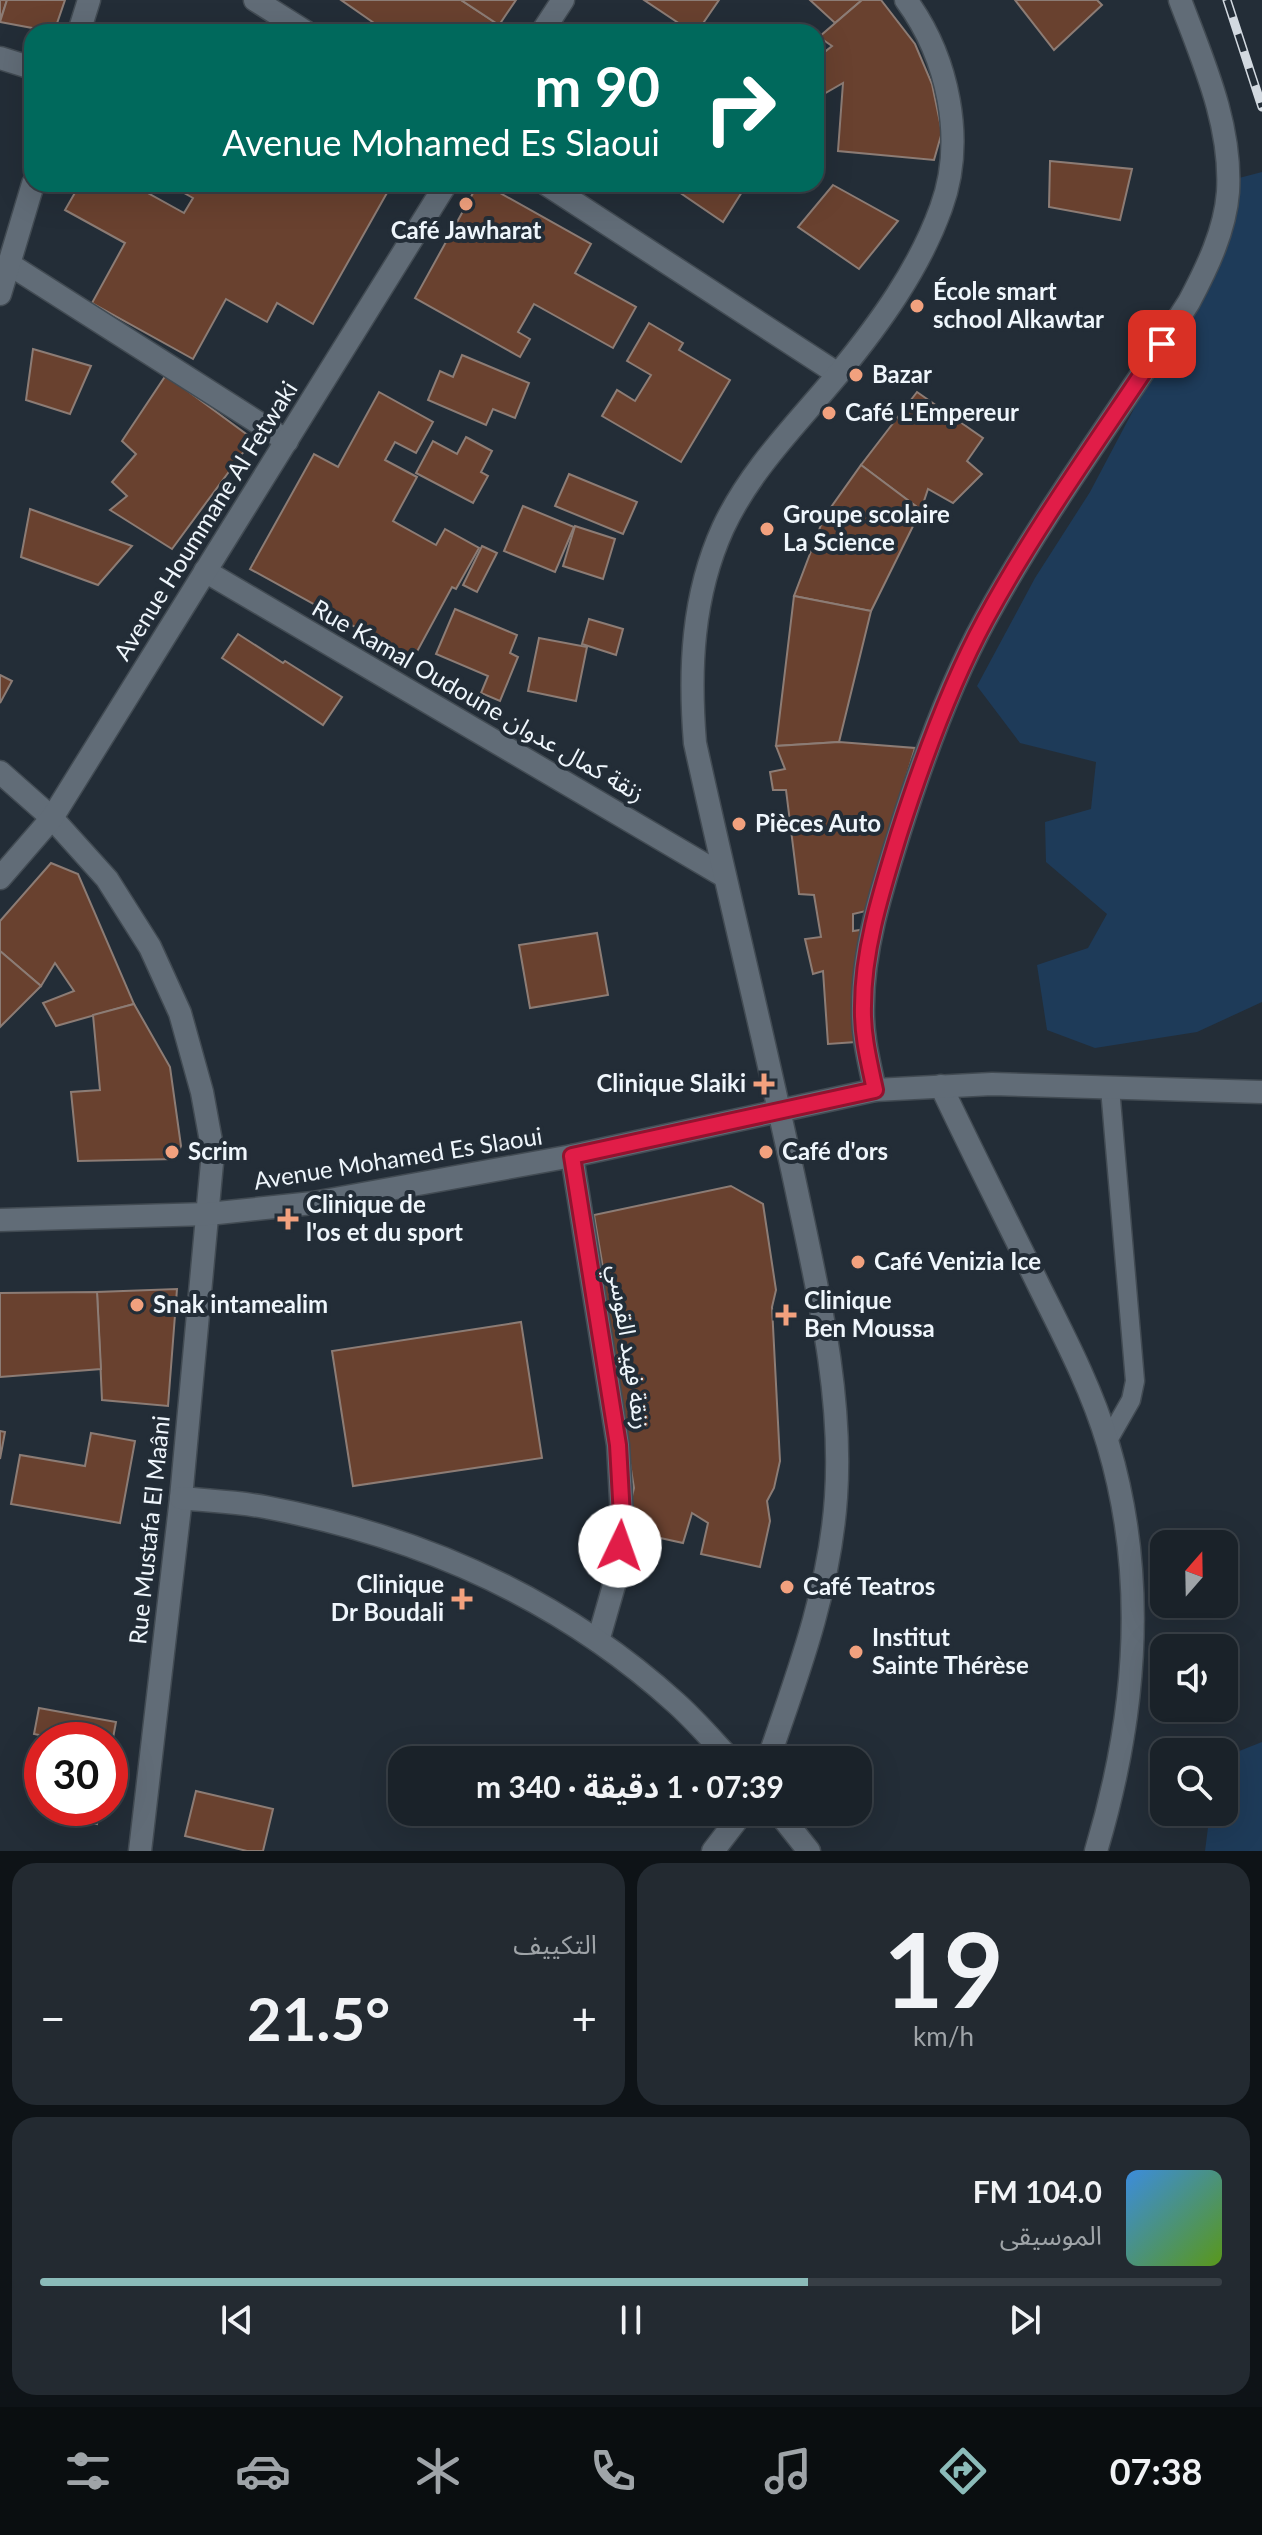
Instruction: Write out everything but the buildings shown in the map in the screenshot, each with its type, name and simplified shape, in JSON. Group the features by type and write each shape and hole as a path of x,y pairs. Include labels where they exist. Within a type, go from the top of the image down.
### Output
{"street":[{"path":"82,24 89,0"},
{"path":"255,0 293,24"},
{"path":"547,24 563,0"},
{"path":"773,1746 810,1636 824,1583 836,1496 831,1368 779,1110 695,743 691,692 694,639 704,583 723,529 748,483 874,329 915,266 942,206 952,156 951,105 937,59 906,0"},
{"path":"875,1090 866,1050 863,1009 865,969 892,856 947,704 983,623 1018,561 1189,302 1211,261 1222,222 1228,194 1227,153 1218,106 1180,0"},
{"path":"0,58 24,66"},
{"path":"0,294 31,192"},
{"name":"Avenue Hoummane Al Fetwaki","path":"0,878 52,818 441,192"},
{"path":"558,192 838,374"},
{"path":"9,264 287,441"},
{"name":"Rue Kamal Oudoune زنقة كمال عدوان","path":"205,571 724,876"},
{"name":"Rue Mustafa El Maâni","path":"0,772 52,818 107,879 150,947 180,1013 202,1092 213,1152 181,1498 140,1851"},
{"name":"Avenue Mohamed Es Slaoui","path":"0,1220 208,1214 313,1203 572,1156 875,1090 992,1084 1262,1092"},
{"path":"941,1086 1061,1329 1107,1442 1122,1500 1130,1549 1133,1670 1123,1738 1096,1851"},
{"name":"زنقة فهيد القوسي","path":"572,1156 618,1445 622,1517 617,1575 598,1641"},
{"path":"181,1498 264,1507 396,1540 500,1582 550,1608 598,1641 677,1703 718,1746"},
{"path":"713,1851 732,1826"},
{"path":"789,1826 809,1851"}],"lane":[{"path":"1107,1442 1131,1400 1135,1381 1110,1088"}],"shaded area":[{"path":"1262,172 1262,1002 1197,1032 1095,1048 1047,1030 1037,965 1088,948 1107,914 1046,862 1045,822 1091,809 1096,762 1020,743 977,686 1035,578 1090,492 1164,352 1239,178"},
{"path":"1262,1742 1262,1851 1205,1851 1208,1826 1238,1826 1238,1751"}],"railway":[{"path":"1227,0 1262,107"}],"place":[{"name":"Café Jawharat","path":"466,204"},
{"name":"École smart school Alkawtar","path":"917,306"},
{"name":"Bazar","path":"856,375"},
{"name":"Café L'Empereur","path":"829,413"},
{"name":"Groupe scolaire La Science","path":"767,529"},
{"name":"Pièces Auto","path":"739,824"},
{"name":"Clinique Slaiki","path":"764,1084"},
{"name":"Scrim","path":"172,1152"},
{"name":"Café d'ors","path":"766,1152"},
{"name":"Clinique de l'os et du sport","path":"288,1219"},
{"name":"Café Venizia Ice","path":"858,1262"},
{"name":"Snak intamealim","path":"137,1305"},
{"name":"Clinique Ben Moussa","path":"786,1315"},
{"name":"Café Teatros","path":"787,1587"},
{"name":"Clinique Dr Boudali","path":"462,1599"},
{"name":"Institut Sainte Thérèse","path":"856,1652"}],"route":[{"path":"620,1546 622,1517 618,1445 572,1156 875,1090 866,1050 863,1009 865,969 877,912 910,800 983,623 1018,561 1162,344"}]}
